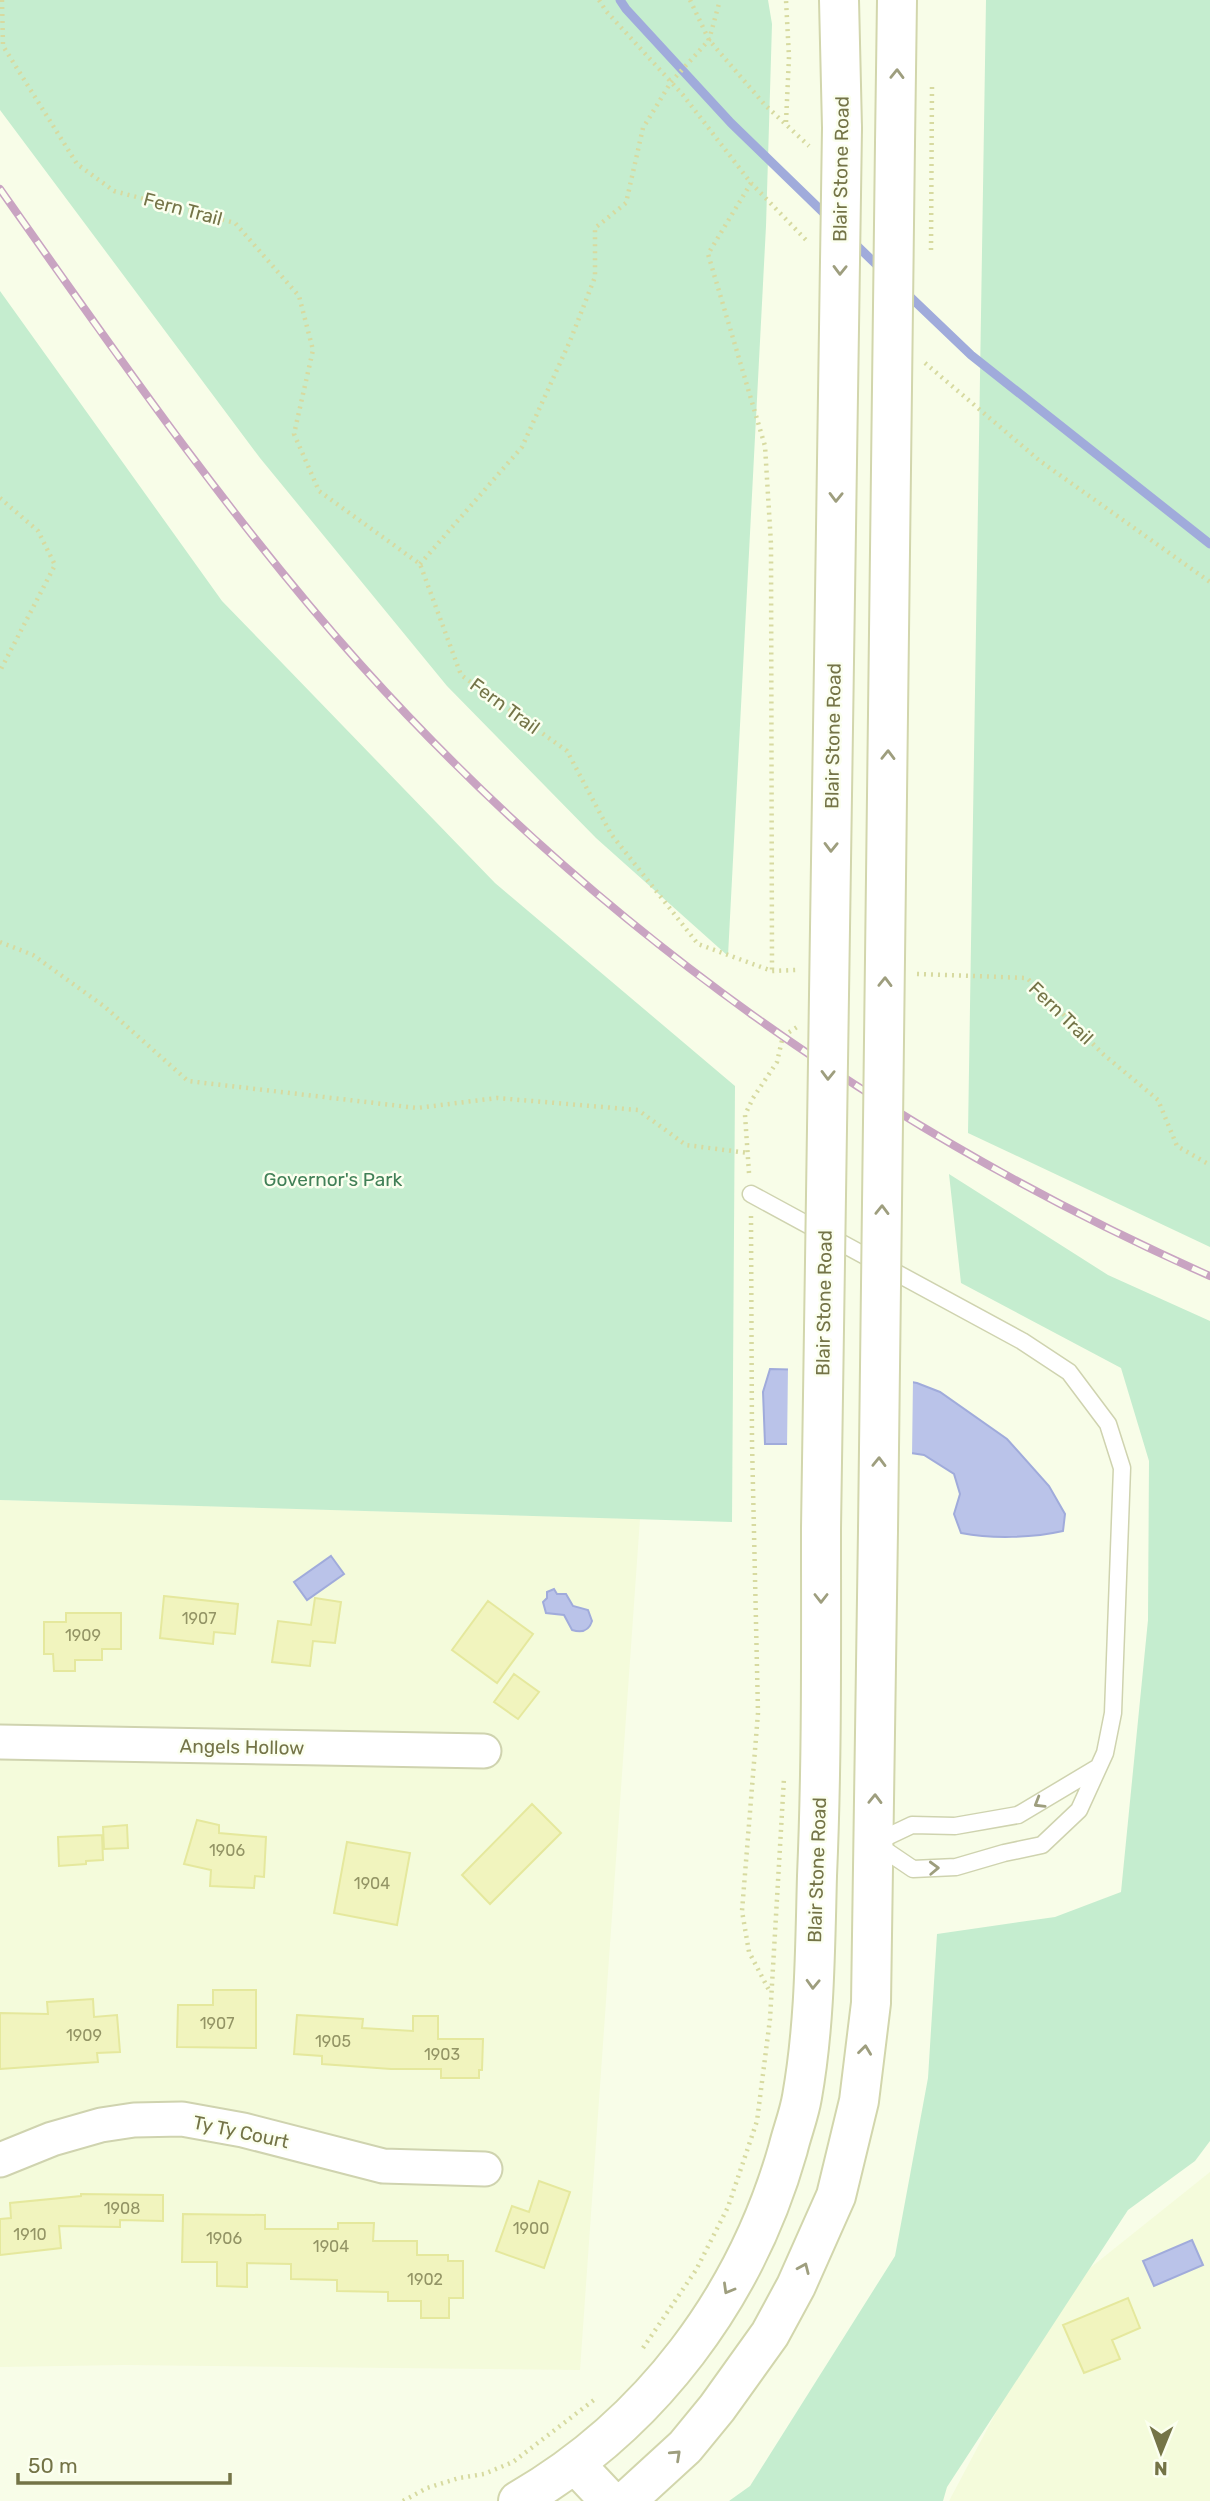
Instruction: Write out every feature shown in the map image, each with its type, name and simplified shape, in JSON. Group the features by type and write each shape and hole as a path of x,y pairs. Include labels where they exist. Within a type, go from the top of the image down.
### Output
{"main road":[{"name":"Blair Stone Road","path":"518,2501 575,2464 636,2410 673,2371 708,2324 751,2248 776,2192 803,2086 812,2011 821,1760 827,139 839,0"},
{"path":"626,2501 685,2447 718,2408 770,2334 796,2286 836,2196 859,2101 871,2003 897,0"},
{"path":"818,1842 874,1842"},
{"path":"575,2464 610,2501"}],"street":[{"name":"Angels Hollow","path":"0,1742 484,1751"},
{"name":"Ty Ty Court","path":"0,2160 52,2139 101,2125 134,2120 182,2119 243,2130 383,2166 485,2169"}],"lane":[{"path":"751,1194 1022,1341 1069,1372 1108,1424 1122,1468 1114,1713 1105,1753 1079,1810 1042,1845 956,1867 912,1869 874,1842"},
{"path":"874,1842 912,1825 956,1826 1018,1815 1097,1768"}],"path":[{"name":"Fern Trail","path":"2,0 3,46 77,164 114,191 234,223 299,296 313,350 294,435 319,491 420,564 461,675 567,751 611,834 698,944 772,971 807,970"},
{"path":"690,0 709,40 765,105 786,123 827,139"},
{"path":"420,564 522,447 570,341 595,277 595,228 626,203 643,128 671,82 709,40 720,0"},
{"path":"786,0 789,57 786,123"},
{"path":"921,243 932,250 931,74"},
{"path":"751,183 708,254 765,446 771,544 772,971"},
{"path":"0,498 38,531 55,565 0,671"},
{"path":"0,942 33,956 105,1007 188,1081 417,1108 497,1098 638,1110 686,1145 748,1153"},
{"name":"Fern Trail","path":"917,974 1027,978 1103,1054 1158,1100 1177,1146 1210,1165"},
{"path":"771,1994 749,1952 742,1911 758,1713 751,1194 745,1115 777,1062 783,1036 800,1026"},
{"path":"637,2357 696,2270 728,2207 757,2121 771,1994 778,1847 785,1773"},
{"path":"403,2501 426,2488 484,2474 513,2462 598,2396"}],"shaded area":[{"path":"0,1500 640,1519 580,2370 125,2365 0,2367"},
{"path":"1210,2172 1210,2501 949,2501 1060,2292"}],"green space":[{"path":"0,0 768,0 772,24 766,226 728,956 596,838 447,686 260,458 0,110"},
{"path":"986,0 1210,0 1210,1247 968,1133"},
{"name":"Governor's Park","path":"0,291 222,601 495,883 735,1086 732,1522 0,1500"},
{"path":"949,1174 1108,1275 1210,1321 1210,2141 1195,2161 1128,2210 947,2487 943,2501 729,2501 750,2486 895,2256 928,2078 937,1934 1055,1917 1121,1892 1148,1620 1149,1461 1121,1368 961,1283"}],"water":[{"path":"770,1369 851,1371 917,1383 940,1392 1007,1439 1049,1486 1065,1514 1063,1531 1012,1537 961,1533 954,1514 960,1494 954,1474 924,1455 851,1444 765,1444 763,1392"},
{"path":"331,1556 344,1574 307,1600 294,1582"},
{"path":"554,1589 557,1594 566,1594 573,1606 588,1610 592,1621 587,1629 572,1630 564,1615 546,1613 543,1602 547,1598 547,1592"},
{"path":"1192,2240 1203,2265 1154,2286 1143,2261"}],"pier":[{"path":"788,1366 851,1368 913,1379 912,1456 850,1447 787,1448"}],"building":[{"path":"164,1596 238,1604 235,1634 214,1632 213,1644 160,1638"},
{"path":"315,1598 341,1602 335,1643 313,1641 310,1666 272,1662 278,1621 311,1625"},
{"path":"488,1601 533,1634 497,1683 452,1650"},
{"path":"66,1613 121,1613 121,1649 102,1649 102,1660 75,1660 75,1671 54,1671 53,1654 44,1654 44,1622 66,1622"},
{"path":"514,1674 539,1692 518,1719 494,1702"},
{"path":"532,1804 561,1833 490,1904 462,1875"},
{"path":"197,1820 219,1825 219,1833 266,1837 264,1877 255,1876 254,1888 210,1886 211,1870 184,1864"},
{"path":"127,1825 128,1848 104,1849 103,1827"},
{"path":"102,1835 103,1860 59,1866 58,1837"},
{"path":"347,1842 410,1853 397,1925 334,1913"},
{"path":"213,1990 256,1990 256,2048 177,2047 178,2005 213,2005"},
{"path":"93,1999 94,2017 117,2015 120,2052 97,2053 98,2062 0,2069 0,2013 48,2014 47,2002"},
{"path":"297,2015 363,2019 362,2028 413,2031 413,2016 438,2016 438,2039 483,2039 482,2070 479,2070 479,2078 441,2078 441,2069 322,2064 322,2056 294,2054"},
{"path":"539,2181 570,2192 544,2268 496,2251 512,2206 529,2212"},
{"path":"81,2194 163,2195 163,2221 120,2220 120,2227 59,2226 61,2248 0,2255 0,2219 11,2218 10,2203"},
{"path":"183,2214 265,2215 265,2229 338,2229 338,2223 374,2223 373,2241 417,2241 417,2255 448,2255 448,2261 463,2261 463,2298 449,2298 449,2318 421,2318 421,2301 388,2301 388,2292 337,2291 337,2280 291,2279 291,2264 247,2263 247,2287 217,2286 217,2262 182,2262"},
{"path":"1128,2298 1140,2328 1112,2340 1120,2359 1084,2373 1063,2325"}],"waterway":[{"path":"620,0 731,123 829,218"},
{"path":"851,240 881,269"},
{"path":"904,291 971,355 1210,544"}],"railway":[{"path":"0,189 174,432 312,608 361,665 452,761 548,851 648,936 753,1015 862,1089 975,1157 1091,1220 1210,1276"}]}
